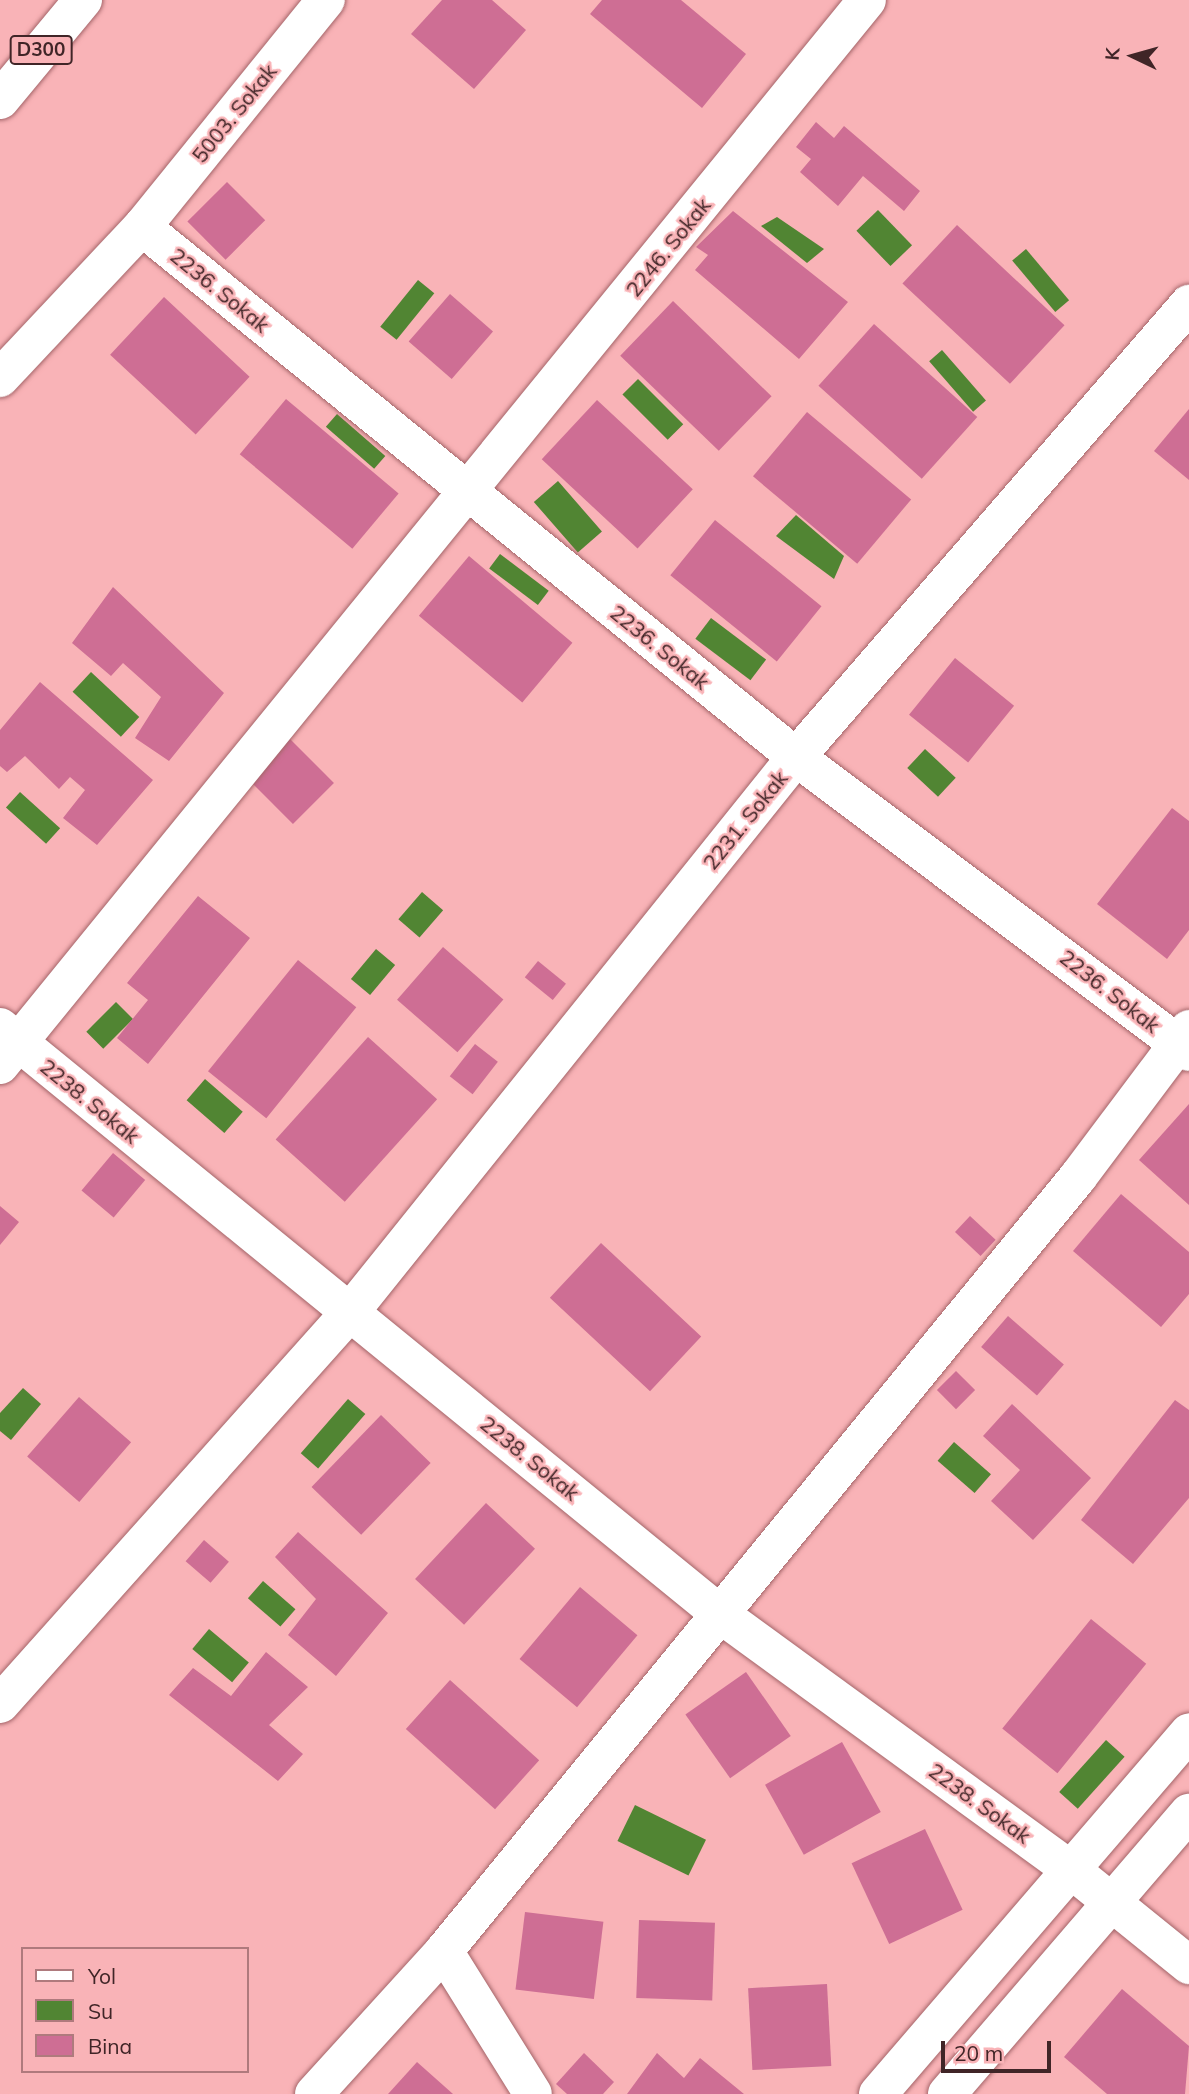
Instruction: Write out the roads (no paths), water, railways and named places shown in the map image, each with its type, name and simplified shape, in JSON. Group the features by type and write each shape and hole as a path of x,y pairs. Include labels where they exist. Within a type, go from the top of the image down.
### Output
{"main road":[{"name":"D300","path":"0,100 83,0"},
{"name":"5003. Sokak","path":"0,378 142,227 326,0"},
{"name":"2246. Sokak","path":"6,1046 469,493 867,0"},
{"name":"2236. Sokak","path":"142,227 796,757 1185,1041"},
{"name":"2231. Sokak","path":"0,1704 351,1311 796,757 1002,513 1157,345 1189,304"},
{"path":"314,2094 444,1951 1078,1177 1185,1041"},
{"name":"2238. Sokak","path":"6,1046 351,1311 720,1614 1074,1872 1189,1965"},
{"path":"878,2094 1074,1872 1189,1732"},
{"path":"947,2094 1112,1905 1189,1812"},
{"path":"444,1951 533,2094"}],"water":[{"path":"878,210 912,245 890,266 856,231"},
{"path":"777,217 824,249 807,263 761,226"},
{"path":"1026,249 1069,300 1055,312 1012,261"},
{"path":"418,280 434,293 397,340 380,327"},
{"path":"942,350 986,401 973,412 929,361"},
{"path":"638,379 683,424 668,440 622,395"},
{"path":"337,414 385,456 374,469 326,427"},
{"path":"558,481 602,532 578,553 534,502"},
{"path":"796,515 844,556 834,579 776,536"},
{"path":"500,554 549,591 538,605 489,568"},
{"path":"711,618 766,660 750,680 695,639"},
{"path":"91,672 139,717 121,737 73,692"},
{"path":"925,749 956,778 938,797 907,768"},
{"path":"20,792 60,828 46,844 6,808"},
{"path":"422,892 443,910 420,938 398,919"},
{"path":"376,949 395,965 370,995 351,979"},
{"path":"116,1002 133,1019 103,1049 86,1032"},
{"path":"205,1079 243,1112 224,1133 187,1100"},
{"path":"23,1388 41,1404 11,1440 0,1431 0,1413"},
{"path":"348,1399 365,1414 318,1468 301,1453"},
{"path":"954,1442 991,1474 975,1493 938,1461"},
{"path":"263,1581 295,1609 280,1627 248,1598"},
{"path":"209,1629 249,1662 232,1682 192,1649"},
{"path":"1106,1740 1125,1757 1078,1809 1059,1792"},
{"path":"635,1805 706,1840 688,1876 617,1841"}]}
